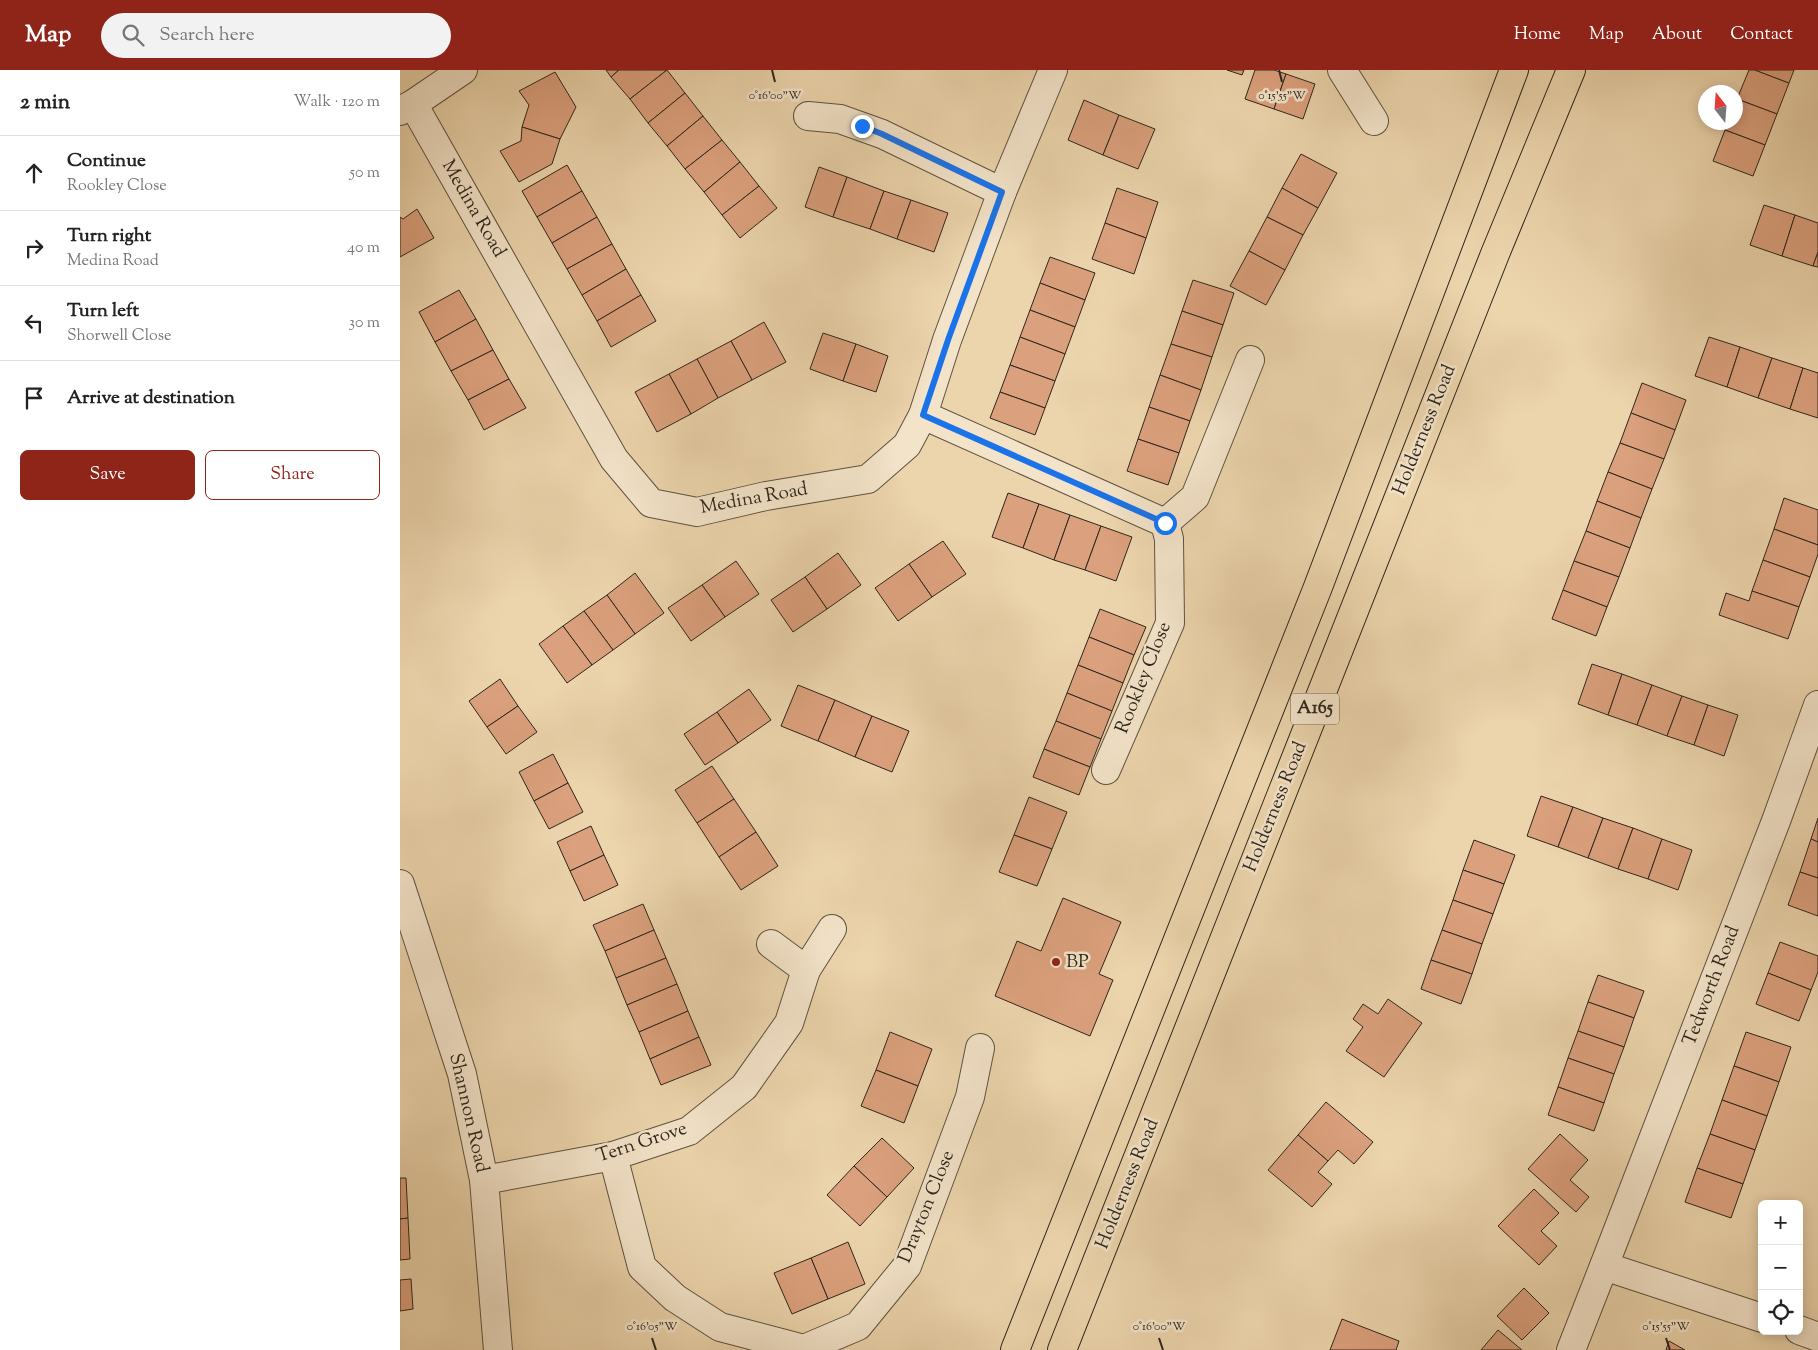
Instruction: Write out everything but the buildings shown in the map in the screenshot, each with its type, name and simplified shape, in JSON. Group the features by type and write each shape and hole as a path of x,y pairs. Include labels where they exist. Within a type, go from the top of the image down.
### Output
{"highway":[{"name":"A165","path":"1015,1350 1318,587 1514,70"},
{"name":"Holderness Road","path":"1062,1350 1494,254 1571,70"}],"street":[{"path":"407,107 463,70"},
{"name":"Medina Road","path":"407,107 614,459 651,503 697,512 766,496 868,479 906,445 923,415 1002,192 1053,70"},
{"path":"1342,70 1374,121"},
{"path":"808,116 840,119 882,134 1002,192"},
{"path":"923,415 1165,523 1195,497 1250,360"},
{"name":"Rookley Close","path":"1106,770 1170,623 1169,538 1165,523"},
{"name":"Tedworth Road","path":"1571,1350 1776,821 1818,705"},
{"name":"Shannon Road","path":"400,884 462,1074 484,1180 498,1350"},
{"name":"Tern Grove","path":"484,1180 613,1156 689,1131 744,1087 789,1023 806,970 832,929"},
{"path":"771,944 806,970"},
{"name":"Drayton Close","path":"613,1156 642,1267 675,1298 720,1327 804,1349 858,1326 906,1266 970,1097 980,1048"},
{"path":"1604,1266 1758,1317"},
{"path":"1803,1331 1818,1337"}],"place":[{"name":"BP","path":"1056,962"}],"route":[{"path":"862,126 1002,192 923,415 1165,523"}]}
